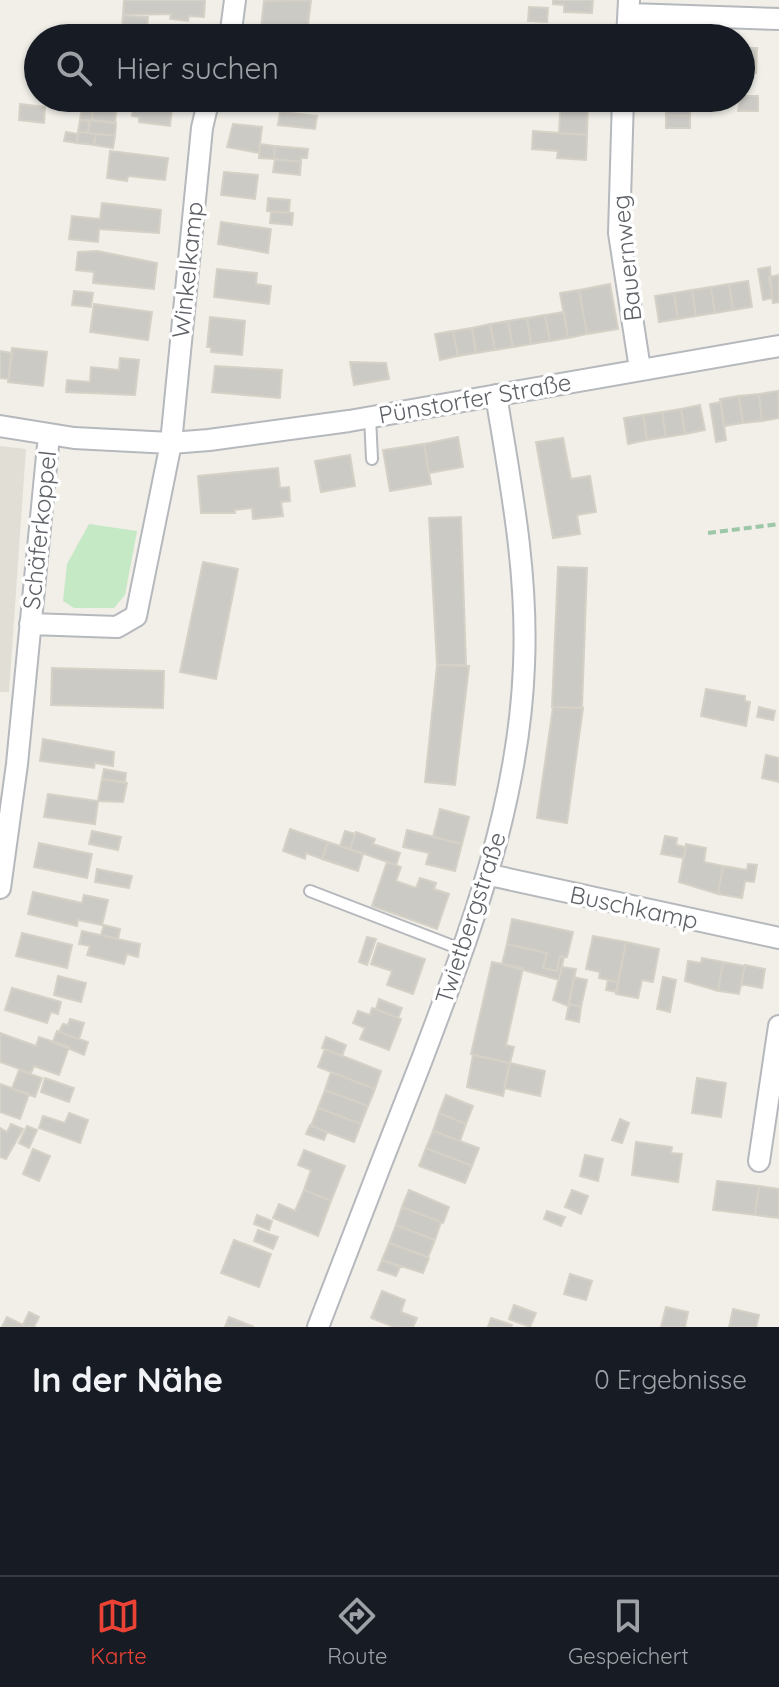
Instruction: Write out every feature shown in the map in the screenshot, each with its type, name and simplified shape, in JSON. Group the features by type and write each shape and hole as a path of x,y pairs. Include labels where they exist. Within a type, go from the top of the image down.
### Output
{"street":[{"path":"232,24 235,0"},
{"path":"629,7 779,19"},
{"name":"Winkelkamp","path":"171,443 206,112"},
{"name":"Bauernweg","path":"623,112 619,233 640,369"},
{"name":"Pünstorfer Straße","path":"0,426 49,435 171,443 289,431 779,346"},
{"name":"Twietbergstraße","path":"318,1327 490,875 519,729 525,642 520,539 496,395"},
{"name":"Schäferkoppel","path":"0,888 16,776 49,435"},
{"name":"Schäferkoppel","path":"30,624 117,627 128,623 137,610 171,443"},
{"name":"Buschkamp","path":"490,875 779,938"},
{"path":"759,1161 779,1026"}],"lane":[{"path":"370,417 372,459"},
{"path":"310,891 463,950"}],"path":[{"path":"708,533 779,524"}],"shaded area":[{"path":"0,446 26,449 9,692 0,692"}],"green space":[{"path":"89,524 137,531 125,595 114,608 74,608 63,601 67,564"}],"building":[{"path":"124,0 205,0 204,17 189,16 188,21 170,19 171,14 123,15"},
{"path":"311,0 308,24 261,24 264,1"},
{"path":"553,0 593,0 592,13 564,12 564,5 553,4"},
{"path":"529,7 548,8 547,22 528,21"},
{"path":"123,15 148,17 147,24 122,24"},
{"path":"755,96 758,96 758,111 755,111"},
{"path":"20,104 24,104 24,112 45,112 44,123 19,120"},
{"path":"81,112 93,112 92,120 80,120"},
{"path":"93,112 116,112 115,123 92,120"},
{"path":"132,112 172,112 170,126 139,122 139,117 132,116"},
{"path":"280,112 317,116 315,129 278,125"},
{"path":"560,112 588,112 587,135 559,133"},
{"path":"666,112 690,112 690,116 666,115"},
{"path":"666,115 690,116 690,128 666,128"},
{"path":"80,120 89,121 88,133 78,132"},
{"path":"90,120 116,123 115,136 88,133"},
{"path":"233,124 262,127 259,153 227,147"},
{"path":"533,131 587,135 586,160 557,158 558,151 532,149"},
{"path":"66,132 78,134 77,143 64,141"},
{"path":"78,132 96,134 94,145 77,143"},
{"path":"96,134 115,136 113,148 94,145"},
{"path":"260,144 275,146 274,159 259,158"},
{"path":"275,146 308,149 307,158 301,158 301,162 274,159"},
{"path":"110,151 168,158 165,180 128,176 127,181 107,178"},
{"path":"275,159 301,162 300,175 273,172"},
{"path":"224,172 258,175 255,199 221,195"},
{"path":"268,198 290,200 289,213 267,211"},
{"path":"102,203 161,210 159,233 99,229 98,242 69,239 72,216 100,219"},
{"path":"271,212 293,213 292,225 270,223"},
{"path":"221,222 271,229 268,253 218,244"},
{"path":"97,251 157,263 154,289 93,283 94,272 76,270 78,252"},
{"path":"770,267 772,298 763,300 758,269"},
{"path":"217,269 257,273 256,284 271,286 269,304 214,297"},
{"path":"779,275 779,302 773,303 769,277"},
{"path":"748,281 752,307 733,310 729,284"},
{"path":"610,284 618,329 587,334 579,290"},
{"path":"729,284 733,310 715,313 711,287"},
{"path":"711,287 715,313 696,316 692,290"},
{"path":"579,290 587,334 568,338 560,293"},
{"path":"692,290 696,316 678,319 674,293"},
{"path":"74,291 93,293 91,307 72,305"},
{"path":"674,293 678,319 659,322 655,296"},
{"path":"94,304 152,312 148,340 90,332"},
{"path":"564,312 568,338 550,341 545,315"},
{"path":"545,315 550,341 531,344 527,318"},
{"path":"210,317 245,321 242,355 211,352 211,347 207,347"},
{"path":"527,318 531,344 513,347 508,321"},
{"path":"508,321 513,347 495,350 490,324"},
{"path":"490,324 495,350 476,353 472,328"},
{"path":"472,328 476,353 458,356 453,331"},
{"path":"453,331 458,356 440,360 435,334"},
{"path":"12,348 47,352 43,386 8,382"},
{"path":"0,351 12,353 9,379 0,378"},
{"path":"120,358 139,360 135,395 66,392 67,380 90,382 91,367 119,370"},
{"path":"350,362 386,363 389,379 354,385"},
{"path":"215,366 282,370 280,398 212,392"},
{"path":"778,391 779,418 762,421 759,394"},
{"path":"759,394 762,421 743,423 739,396"},
{"path":"739,396 743,423 724,426 720,399"},
{"path":"721,402 726,440 716,442 710,404"},
{"path":"700,405 705,430 685,434 681,409"},
{"path":"681,409 685,434 666,437 662,412"},
{"path":"662,412 666,437 647,440 643,415"},
{"path":"643,415 647,440 628,444 624,418"},
{"path":"458,437 463,467 429,473 424,444"},
{"path":"563,438 571,479 590,476 596,512 577,515 580,534 553,538 536,442"},
{"path":"424,444 431,484 390,491 383,450"},
{"path":"350,455 355,486 321,492 315,461"},
{"path":"278,468 280,488 289,487 290,501 281,502 283,516 253,519 252,508 235,510 235,513 201,513 198,476"},
{"path":"461,517 466,665 437,665 429,518"},
{"path":"203,562 238,569 216,679 180,672"},
{"path":"558,567 587,568 582,708 552,707"},
{"path":"437,665 469,666 455,785 425,782"},
{"path":"52,668 164,671 163,708 51,705"},
{"path":"706,689 745,696 745,701 750,702 746,726 701,716"},
{"path":"553,707 583,708 567,823 537,818"},
{"path":"759,707 775,711 773,720 757,717"},
{"path":"43,739 114,752 113,766 95,763 94,768 40,761"},
{"path":"766,755 779,758 779,782 762,778"},
{"path":"104,769 126,773 125,782 102,779"},
{"path":"102,779 127,783 123,802 98,801"},
{"path":"48,794 98,801 95,824 44,817"},
{"path":"440,809 469,817 462,844 433,837"},
{"path":"290,829 328,842 322,859 306,853 305,859 283,851"},
{"path":"407,830 462,844 455,871 426,864 429,853 403,847"},
{"path":"92,831 121,837 118,850 89,844"},
{"path":"345,831 355,834 350,849 340,846"},
{"path":"356,832 375,839 373,844 400,853 396,865 350,849"},
{"path":"665,836 677,838 676,845 686,847 684,858 661,854"},
{"path":"328,842 363,854 358,871 322,859"},
{"path":"39,843 92,854 87,878 34,867"},
{"path":"686,844 706,848 704,862 723,866 718,894 679,882"},
{"path":"387,862 401,867 396,881 416,888 420,878 436,883 434,889 449,894 437,929 372,906"},
{"path":"748,864 757,865 754,882 745,881 742,898 718,894 723,866 747,870"},
{"path":"97,869 132,876 129,888 95,882"},
{"path":"33,892 82,903 84,895 108,900 102,925 78,920 77,926 28,914"},
{"path":"512,919 573,932 567,957 560,956 557,971 543,968 547,953 507,944"},
{"path":"104,925 120,929 118,939 101,935"},
{"path":"82,931 140,944 138,957 127,954 124,964 87,955 90,946 79,944"},
{"path":"22,933 72,945 67,968 16,956"},
{"path":"593,936 626,942 618,982 599,978 600,972 586,969"},
{"path":"367,937 376,939 367,965 359,962"},
{"path":"626,942 659,949 653,982 642,980 638,998 616,994"},
{"path":"378,943 425,959 413,994 387,985 392,971 371,964"},
{"path":"507,944 547,953 543,968 557,971 560,956 564,957 559,980 502,964"},
{"path":"702,958 723,962 718,991 685,981 688,961 701,963"},
{"path":"492,962 523,968 506,1045 514,1047 510,1063 471,1054"},
{"path":"723,962 745,966 739,994 718,991"},
{"path":"745,965 765,969 762,988 741,984"},
{"path":"562,967 576,969 568,1006 553,1000"},
{"path":"58,976 86,983 81,1002 54,995"},
{"path":"574,977 587,980 581,1007 569,1004"},
{"path":"663,977 676,980 670,1012 657,1009"},
{"path":"608,980 618,982 616,992 606,990"},
{"path":"12,988 61,1002 58,1014 51,1012 47,1023 5,1010"},
{"path":"379,999 402,1008 398,1018 376,1009"},
{"path":"569,1004 581,1007 579,1022 566,1019"},
{"path":"372,1008 401,1019 389,1050 360,1039 365,1028 353,1023 358,1011 370,1015"},
{"path":"70,1019 84,1023 79,1039 59,1032"},
{"path":"57,1031 88,1042 84,1055 53,1042"},
{"path":"0,1033 36,1046 39,1037 69,1047 59,1075 34,1066 31,1073 0,1062"},
{"path":"326,1037 346,1045 342,1056 322,1048"},
{"path":"325,1049 381,1071 375,1089 318,1067"},
{"path":"473,1055 510,1063 503,1096 467,1087"},
{"path":"510,1063 545,1071 540,1096 504,1088"},
{"path":"19,1070 42,1078 35,1097 12,1089"},
{"path":"331,1072 375,1089 368,1106 325,1090"},
{"path":"45,1078 74,1088 69,1102 41,1092"},
{"path":"697,1078 726,1083 721,1117 692,1113"},
{"path":"0,1084 29,1094 20,1119 0,1112"},
{"path":"325,1090 368,1106 361,1124 318,1108"},
{"path":"446,1095 473,1106 466,1124 439,1113"},
{"path":"318,1108 361,1124 354,1142 311,1126"},
{"path":"69,1113 88,1120 80,1143 39,1128 43,1116 65,1123"},
{"path":"439,1113 466,1124 460,1141 433,1131"},
{"path":"620,1119 629,1123 622,1143 612,1140"},
{"path":"11,1124 23,1129 6,1159 0,1157 0,1128 7,1132"},
{"path":"310,1125 327,1132 324,1140 306,1134"},
{"path":"27,1126 37,1130 29,1148 19,1143"},
{"path":"433,1131 479,1148 472,1166 426,1148"},
{"path":"636,1142 672,1147 671,1153 682,1154 678,1182 632,1175"},
{"path":"426,1148 472,1166 465,1183 419,1166"},
{"path":"33,1149 50,1156 39,1181 23,1174"},
{"path":"304,1150 345,1166 331,1201 304,1190 311,1170 298,1165"},
{"path":"585,1155 603,1159 598,1181 580,1176"},
{"path":"717,1181 759,1186 755,1215 713,1210"},
{"path":"759,1186 779,1189 779,1218 755,1215"},
{"path":"304,1190 331,1201 318,1236 273,1218 279,1204 295,1211"},
{"path":"409,1190 449,1207 443,1223 402,1207"},
{"path":"572,1190 588,1196 581,1214 565,1207"},
{"path":"402,1207 441,1222 435,1240 396,1225"},
{"path":"547,1211 565,1217 561,1226 544,1219"},
{"path":"257,1215 272,1221 269,1230 254,1224"},
{"path":"396,1225 435,1240 428,1257 389,1243"},
{"path":"258,1230 278,1237 273,1249 254,1241"},
{"path":"234,1240 271,1254 259,1287 221,1273"},
{"path":"389,1243 429,1258 423,1273 382,1260"},
{"path":"382,1260 400,1267 396,1276 378,1270"},
{"path":"570,1274 592,1281 586,1300 564,1294"},
{"path":"382,1291 405,1300 401,1312 417,1318 413,1327 394,1327 371,1318"},
{"path":"514,1305 536,1313 530,1327 509,1319"},
{"path":"666,1307 688,1312 685,1327 661,1327"},
{"path":"733,1309 759,1315 756,1327 729,1327"},
{"path":"29,1312 39,1317 34,1327 2,1327 7,1317 23,1325"},
{"path":"229,1317 254,1327 225,1327"},
{"path":"491,1318 512,1325 488,1327"}]}
